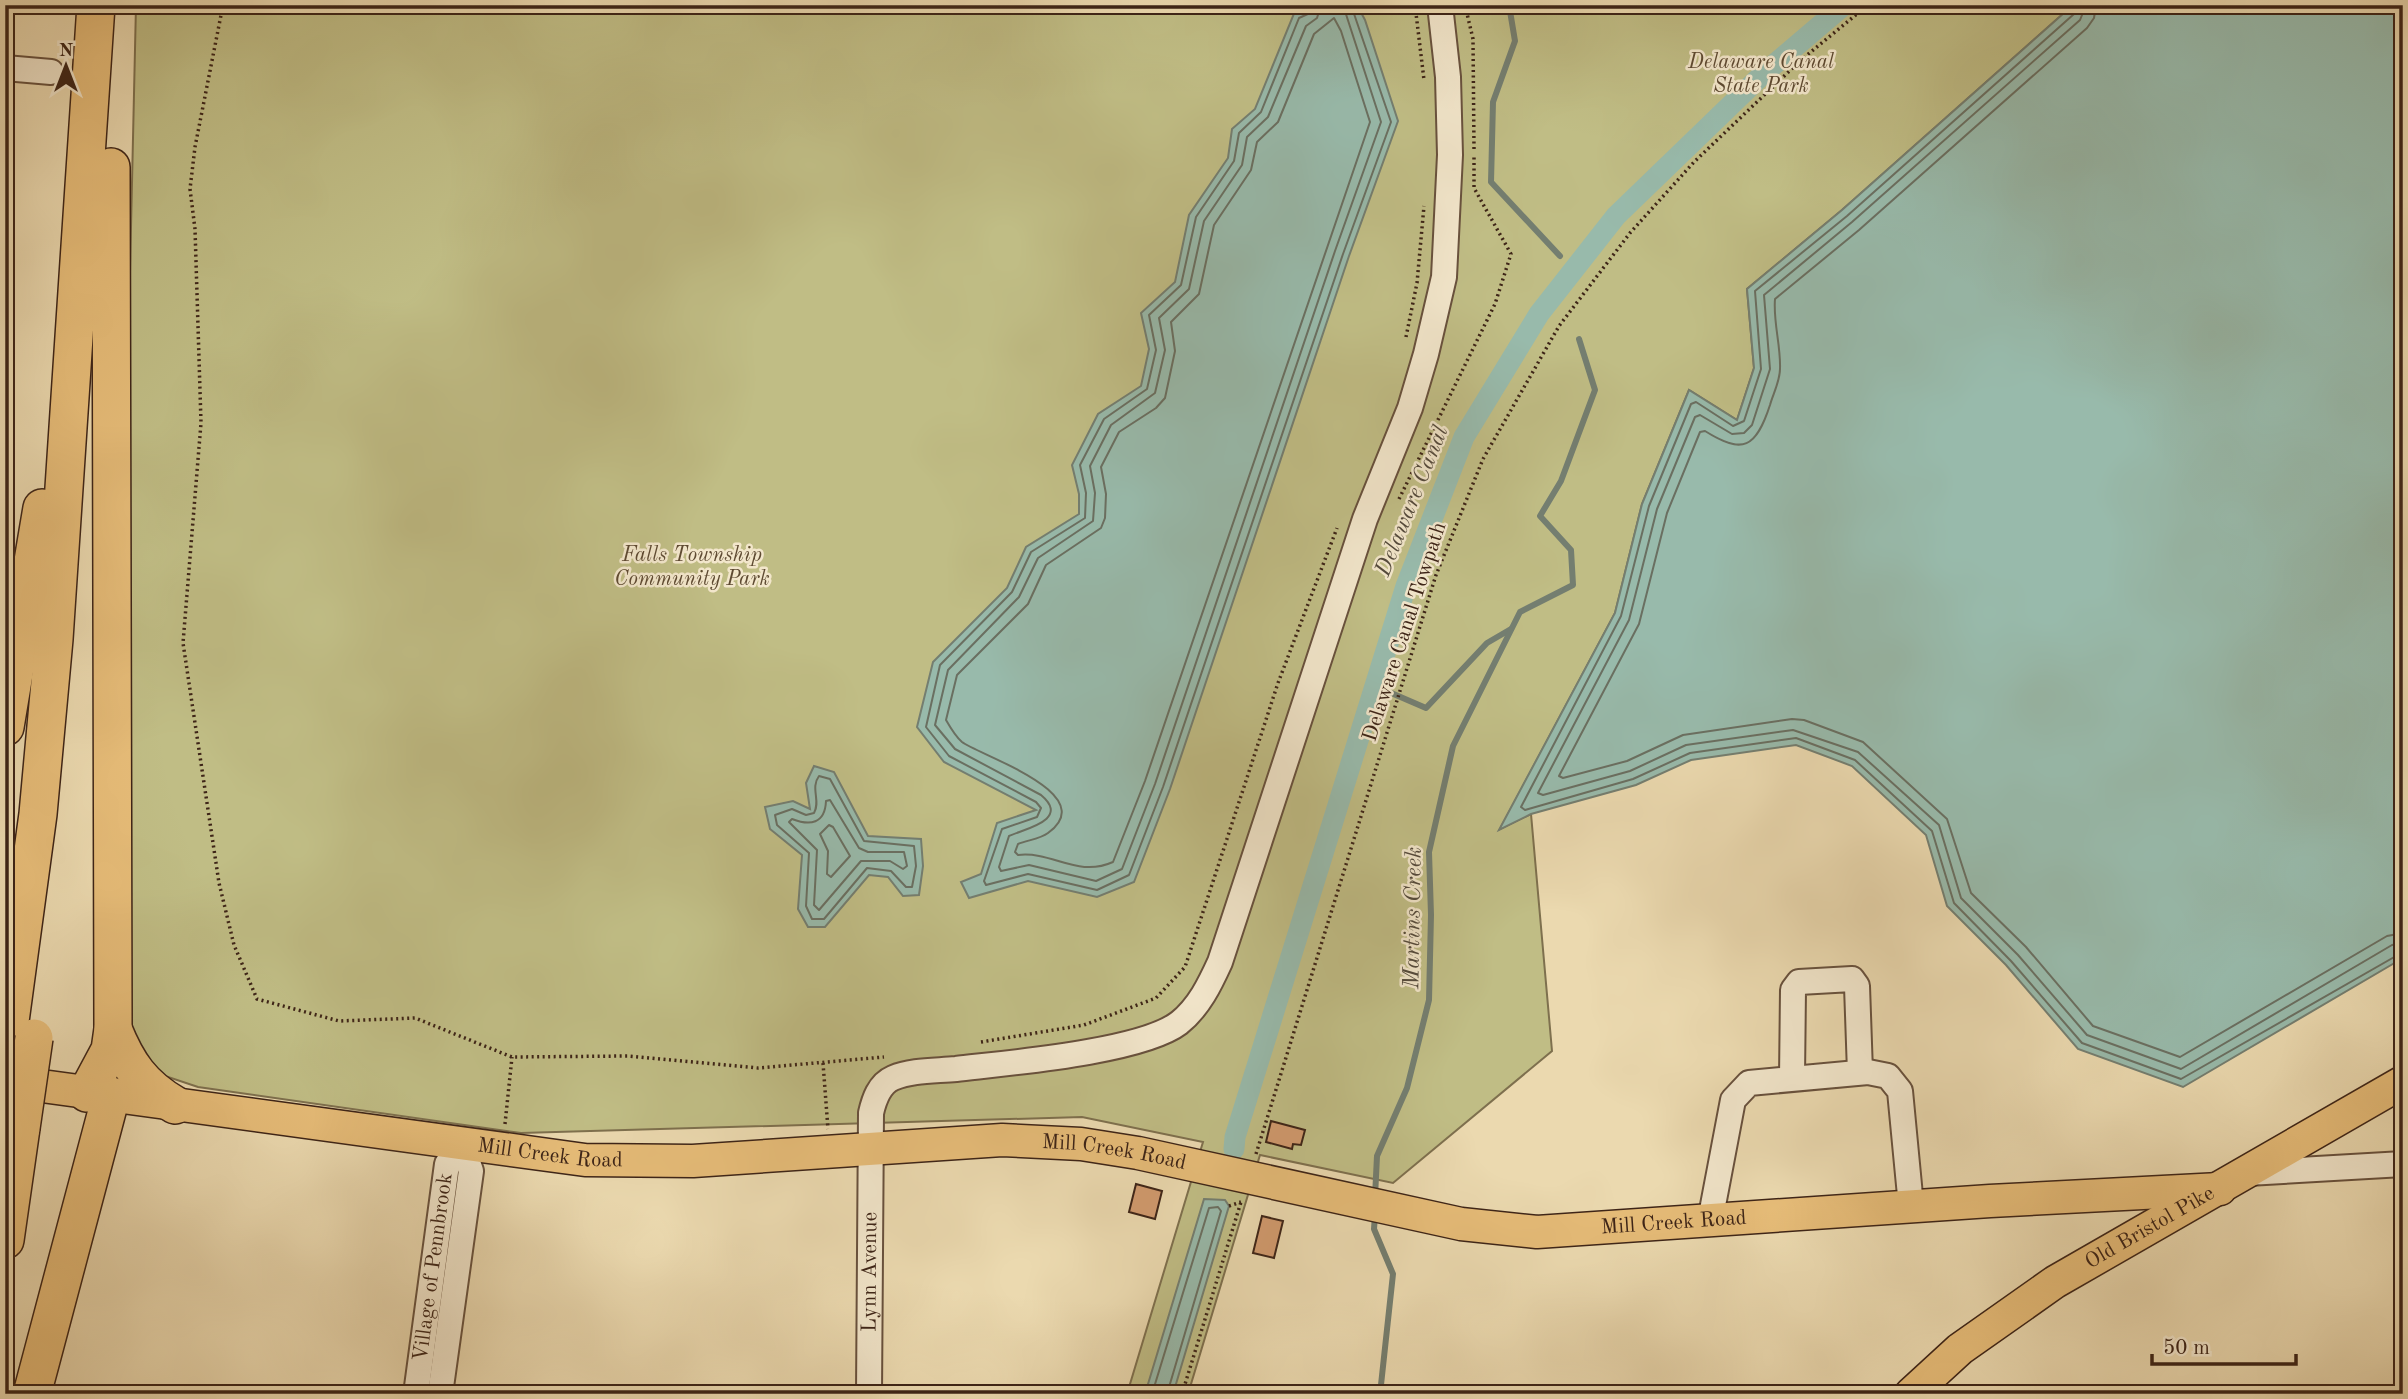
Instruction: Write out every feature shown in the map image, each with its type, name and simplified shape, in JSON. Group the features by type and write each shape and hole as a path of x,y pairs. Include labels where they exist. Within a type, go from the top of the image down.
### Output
{"highway":[{"path":"5,1240 21,1128 16,1044 47,726 96,5"},
{"path":"16,1044 62,830 74,704 121,5"},
{"path":"32,1394 113,1029 111,167"},
{"path":"5,727 76,307"},
{"path":"113,1029 132,1070 156,1093 175,1105"}],"main road":[{"name":"Mill Creek Road","path":"5,1081 550,1158 645,1162 1002,1140 1081,1144 1471,1226 1537,1232 1911,1206 2220,1189"},
{"name":"Old Bristol Pike","path":"1910,1394 1960,1349 2043,1290 2403,1082"}],"street":[{"name":"Lynn Avenue","path":"869,1394 874,1100 884,1083 919,1072 1025,1061 1142,1040 1164,1032 1180,1022 1210,984 1246,888 1282,765 1365,519 1410,408 1426,354 1444,277 1450,155 1440,5"},
{"path":"5,68 51,72"},
{"path":"1792,1078 1793,989 1799,982 1852,979 1857,986 1860,1072"},
{"path":"1710,1221 1733,1100 1749,1083 1860,1072 1888,1076 1900,1091 1911,1206"},
{"name":"Village of Pennbrook","path":"416,1394 447,1164 462,1145"},
{"name":"Village of Pennbrook","path":"440,1394 471,1171 462,1145"},
{"path":"2248,1173 2403,1164"}],"path":[{"path":"223,5 195,147 190,189 195,229 201,423 183,643 219,883 234,945 257,999 339,1021 415,1018 512,1057 628,1056 758,1068 891,1056"},
{"path":"1415,5 1425,81"},
{"name":"Delaware Canal Towpath","path":"1250,1146 1258,1150 1436,575 1483,459 1559,326 1630,233 1694,162 1801,60 1868,5"},
{"path":"1404,345 1417,283 1424,205"},
{"path":"971,1044 1084,1025 1157,998 1185,967 1278,683 1340,523"},
{"path":"502,1151 512,1057"},
{"path":"823,1063 830,1152"},
{"path":"1182,1394 1241,1202 1229,1206"}],"green space":[{"name":"Falls Township Community Park","path":"136,5 2073,5 1842,210 1747,289 1754,368 1737,420 1689,390 1642,504 1615,613 1500,829 1531,814 1552,1051 1393,1183 1260,1155 1188,1394 1127,1394 1203,1142 1082,1117 521,1133 198,1087 153,1072 125,1022 123,583"}],"water":[{"path":"1319,5 1357,5 1365,20 1398,121 1349,256 1170,789 1134,882 1097,897 1028,881 969,898 961,882 981,874 997,823 1036,810 944,762 917,727 933,662 1007,588 1026,547 1079,514 1079,494 1072,465 1098,414 1141,386 1149,349 1141,313 1175,282 1189,215 1228,158 1232,129 1255,109 1295,11"},
{"path":"2073,5 2403,5 2403,958 2183,1087 2078,1049 2006,965 1947,906 1926,835 1852,766 1796,745 1691,760 1636,785 1531,814 1499,830 1615,613 1642,504 1689,390 1737,420 1754,368 1747,289 1842,210"},
{"path":"814,766 834,772 868,836 921,839 923,866 919,895 903,896 888,877 869,875 825,927 808,927 798,909 802,855 770,829 765,807 793,801 810,809 806,783"},
{"path":"1204,1199 1225,1200 1229,1206 1173,1394 1145,1394"}],"building":[{"path":"1271,1121 1305,1130 1301,1145 1293,1144 1292,1149 1266,1142"},
{"path":"1136,1184 1162,1191 1155,1219 1129,1212"},
{"path":"1262,1216 1283,1221 1274,1258 1253,1253"}],"waterway":[{"name":"Martins Creek","path":"1509,5 1515,41 1493,102 1491,182 1560,256"},
{"name":"Delaware Canal","path":"1234,1149 1235,1137 1406,586 1464,437 1539,314 1616,216 1763,74 1844,5"},
{"name":"Martins Creek","path":"1375,1197 1377,1156 1407,1088 1429,1000 1429,852 1453,746 1520,612 1573,585 1571,550 1540,516 1561,481 1595,390 1579,339"},
{"path":"1375,686 1426,708 1487,643 1511,629"},
{"name":"Martins Creek","path":"1375,1215 1374,1229 1393,1274 1380,1394"}],"park label":[{"name":"Delaware Canal State Park","path":"1761,74"}]}
